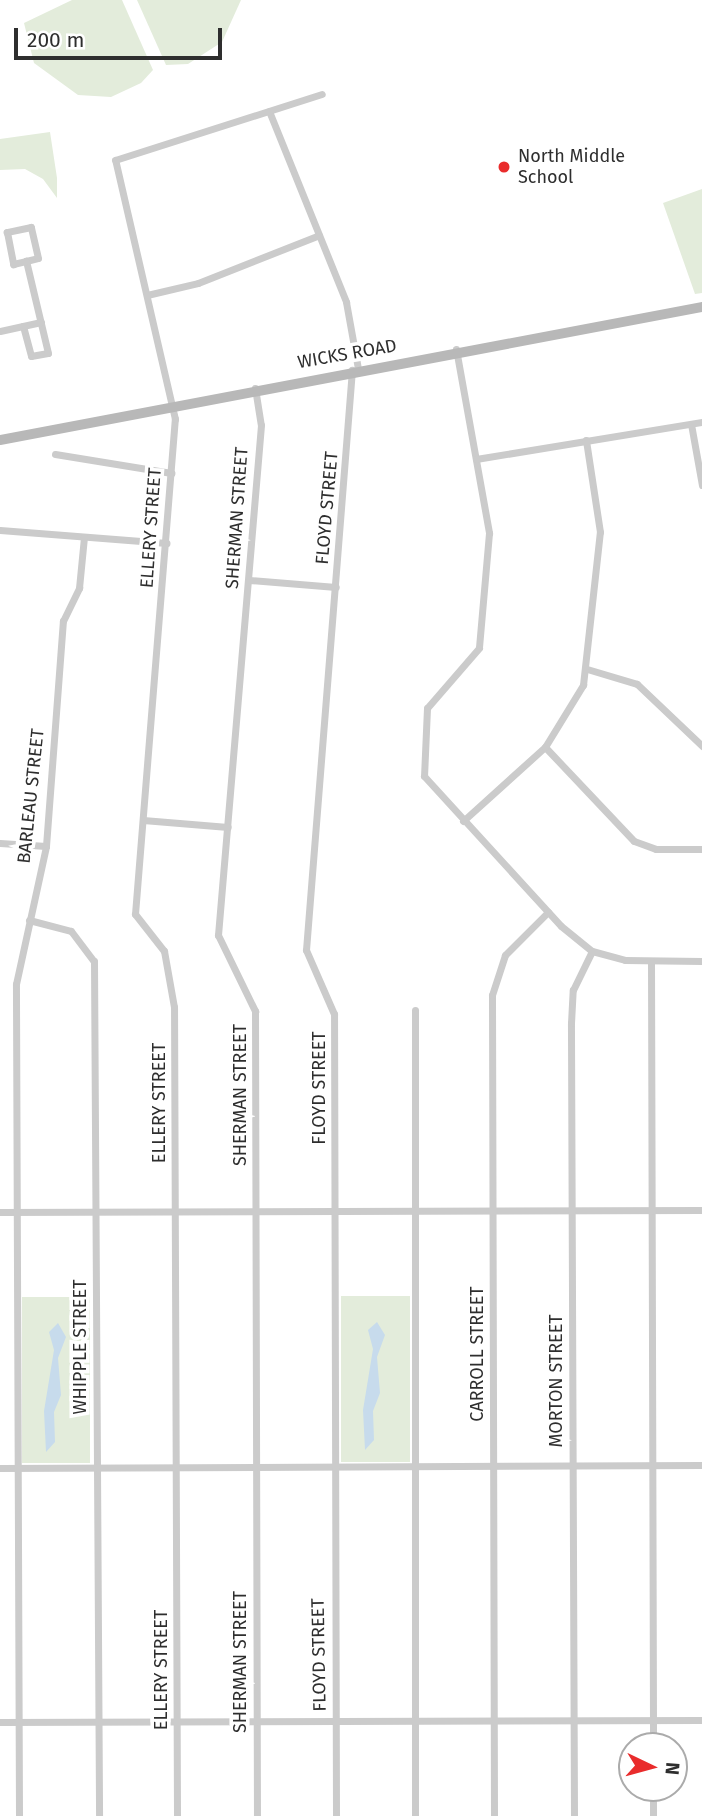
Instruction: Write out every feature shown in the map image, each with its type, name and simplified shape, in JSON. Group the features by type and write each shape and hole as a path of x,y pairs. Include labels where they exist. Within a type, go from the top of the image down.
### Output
{"main road":[{"name":"WICKS ROAD","path":"0,440 255,387 702,307"}],"street":[{"path":"269,111 322,94"},
{"name":"ELLERY STREET","path":"177,1816 174,1007 164,951 135,914 166,543 173,404 115,160 269,111"},
{"name":"FLOYD STREET","path":"269,111 346,302 355,369 306,950 334,1014 333,1466 336,1816"},
{"path":"31,227 38,258 26,261 13,264 7,232 31,227"},
{"path":"147,295 198,284 319,234"},
{"path":"23,326 31,356 48,353 26,261"},
{"path":"0,331 41,322"},
{"path":"456,349 489,533 479,648 427,708 422,766 433,790 548,912 592,951 651,961 702,961"},
{"name":"SHERMAN STREET","path":"255,387 261,425 219,946 255,1012 257,1816"},
{"path":"476,459 702,422"},
{"path":"691,424 702,485"},
{"path":"463,821 545,747 571,713 587,669 600,532 586,440"},
{"path":"54,454 171,473"},
{"path":"0,530 166,543"},
{"name":"BARLEAU STREET","path":"19,1816 15,1006 29,920 46,846 63,621 79,588 84,537"},
{"path":"249,580 336,587"},
{"path":"587,669 637,684 702,746"},
{"path":"545,747 634,841 656,849 702,849"},
{"path":"143,820 228,827"},
{"path":"0,843 46,846"},
{"name":"CARROLL STREET","path":"494,1816 492,995 509,949 548,912"},
{"name":"WHIPPLE STREET","path":"29,920 71,931 94,961 99,1816"},
{"name":"MORTON STREET","path":"574,1816 572,1001 592,951"},
{"path":"651,961 652,1732"},
{"path":"415,1010 415,1816"},
{"path":"0,1212 702,1210"},
{"path":"0,1468 702,1465"},
{"path":"0,1722 702,1720"}],"green space":[{"path":"72,0 122,0 153,70 141,83 111,97 78,95 34,63 24,23"},
{"path":"137,0 241,0 222,42 188,64 166,65"},
{"path":"50,132 57,178 57,198 43,179 25,169 0,170 0,139"},
{"path":"702,189 702,293 695,294 663,203"},
{"path":"341,1296 410,1296 410,1462 341,1462"},
{"path":"22,1297 90,1297 90,1463 22,1463"}],"water":[{"path":"377,1322 385,1335 377,1357 380,1393 373,1411 374,1440 365,1450 363,1410 373,1349 368,1330"},
{"path":"58,1323 66,1337 58,1358 61,1395 54,1412 55,1442 46,1452 44,1411 54,1350 49,1332"}],"place":[{"name":"North Middle School","path":"504,167"}]}
